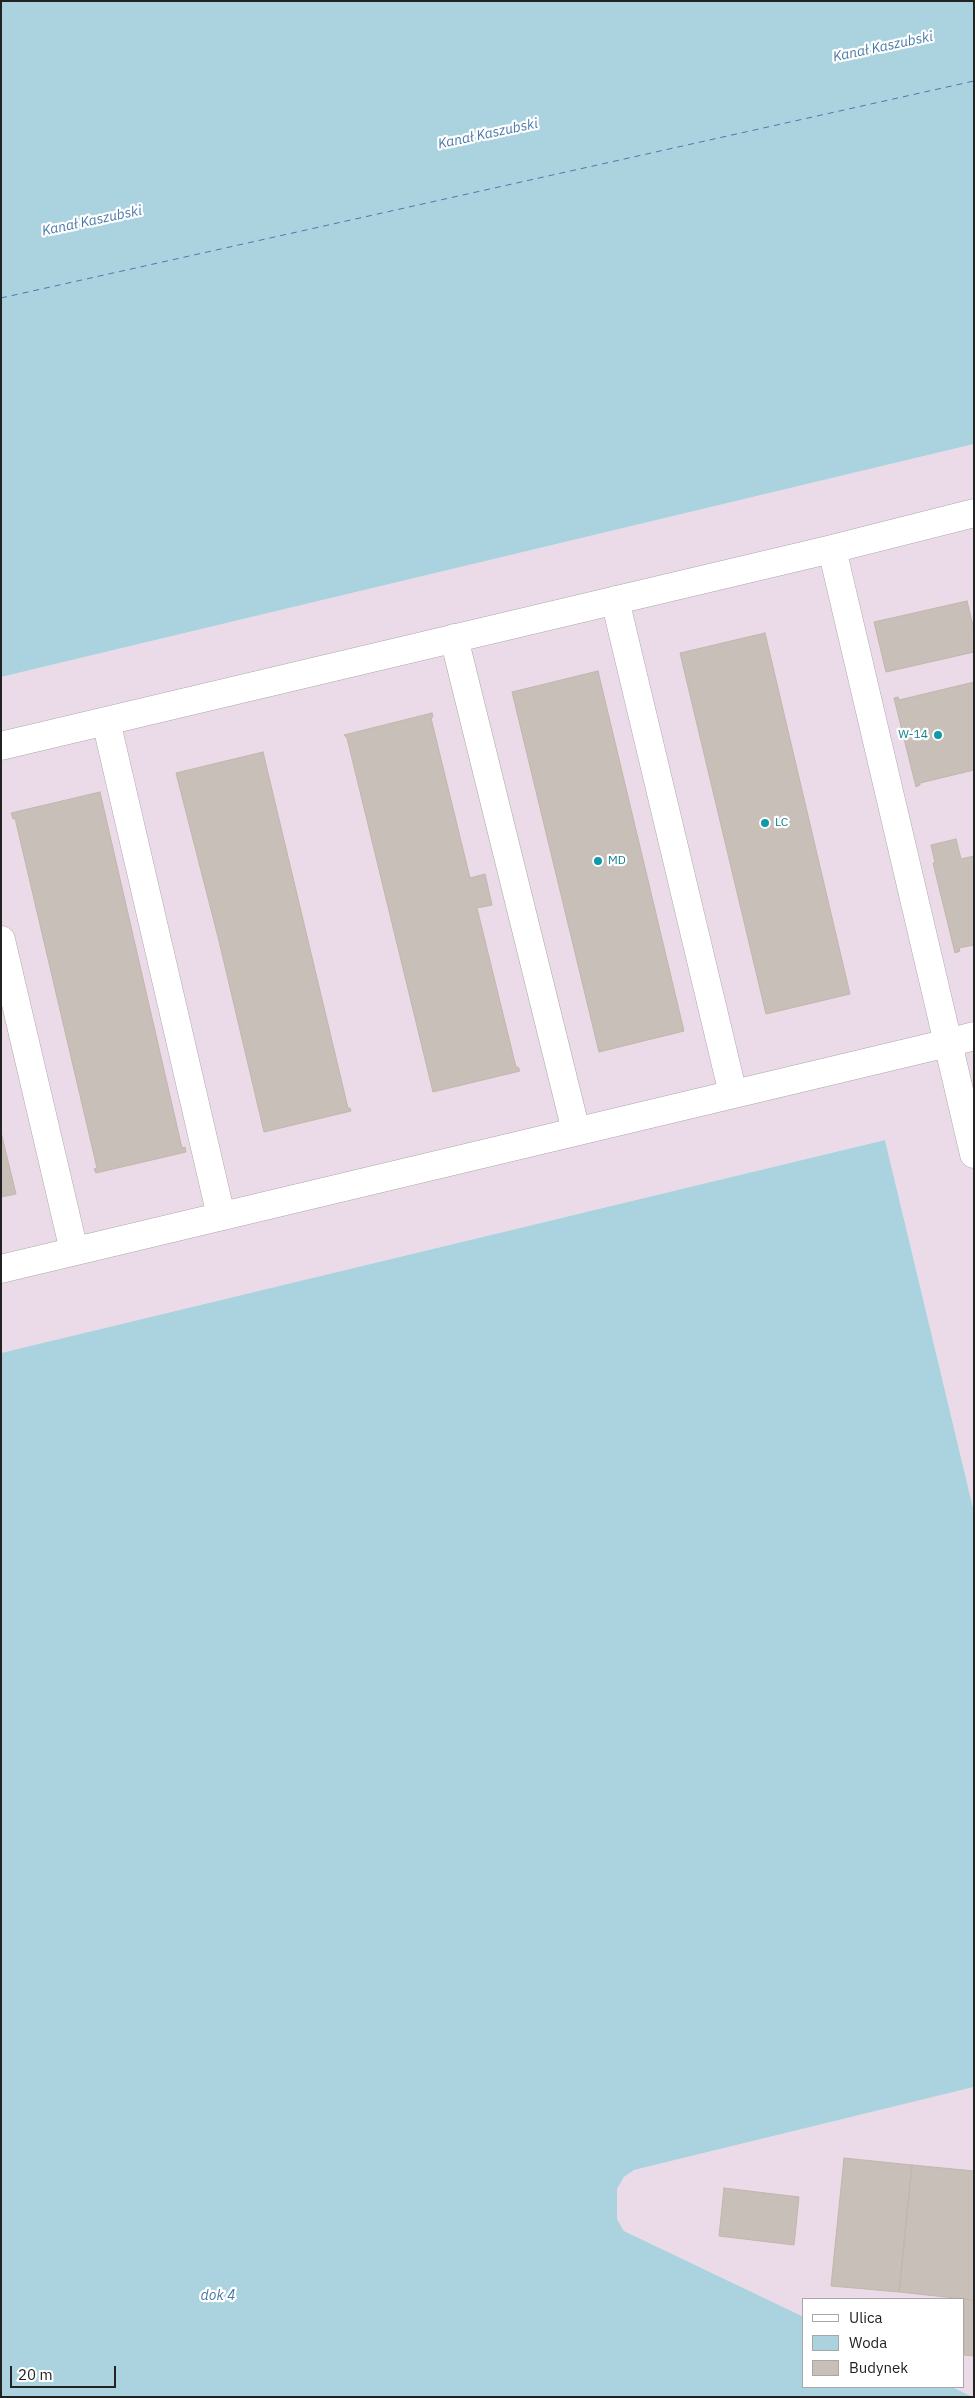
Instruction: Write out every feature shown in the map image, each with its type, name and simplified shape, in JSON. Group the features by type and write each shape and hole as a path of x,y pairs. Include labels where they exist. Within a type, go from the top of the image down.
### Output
{"lane":[{"path":"1,746 832,549 974,513"},
{"path":"832,549 974,1154"},
{"path":"615,600 733,1094"},
{"path":"454,638 576,1131"},
{"path":"106,721 221,1216"},
{"path":"1,940 74,1251"},
{"path":"1,1269 974,1036"}],"shaded area":[{"path":"974,444 974,1512 885,1140 1,1353 1,677"},
{"path":"974,2087 974,2397 954,2388 965,2388 965,2298 802,2298 802,2316 624,2231 617,2219 617,2189 624,2177 634,2170"}],"water":[{"name":"Kanał Kaszubski","path":"1,1 974,1 974,444 1,677"},
{"name":"dok 4","path":"885,1140 974,1512 974,2087 634,2170 624,2177 617,2189 617,2219 624,2231 802,2316 802,2388 954,2388 973,2397 1,2397 1,1353"}],"building":[{"path":"967,601 974,630 974,652 886,672 874,622"},
{"name":"LC","path":"765,633 850,994 766,1014 680,653"},
{"name":"MD","path":"598,671 684,1031 599,1052 512,692"},
{"name":"W-14","path":"974,682 974,770 920,783 916,787 894,698 898,697 899,700"},
{"path":"432,713 433,717 431,718 470,878 485,874 492,905 477,908 516,1067 520,1071 433,1092 347,738 344,735"},
{"path":"263,752 348,1108 351,1111 264,1132 219,941 176,773"},
{"path":"100,792 182,1148 185,1147 186,1152 96,1173 94,1169 97,1168 15,818 13,819 11,813"},
{"path":"956,839 961,859 974,856 974,945 959,948 960,951 955,953 933,863 935,863 931,845"},
{"path":"1,1132 16,1194 1,1197"},
{"path":"844,2158 912,2165 899,2292 831,2286"},
{"path":"912,2165 974,2171 974,2300 899,2292"},
{"path":"724,2188 799,2197 794,2245 719,2236"},
{"path":"965,2299 974,2300 974,2356 965,2355"}],"ferry route":[{"path":"1,298 974,81"}],"place":[{"name":"W-14","path":"938,735"},
{"name":"LC","path":"765,823"},
{"name":"MD","path":"598,861"}]}
